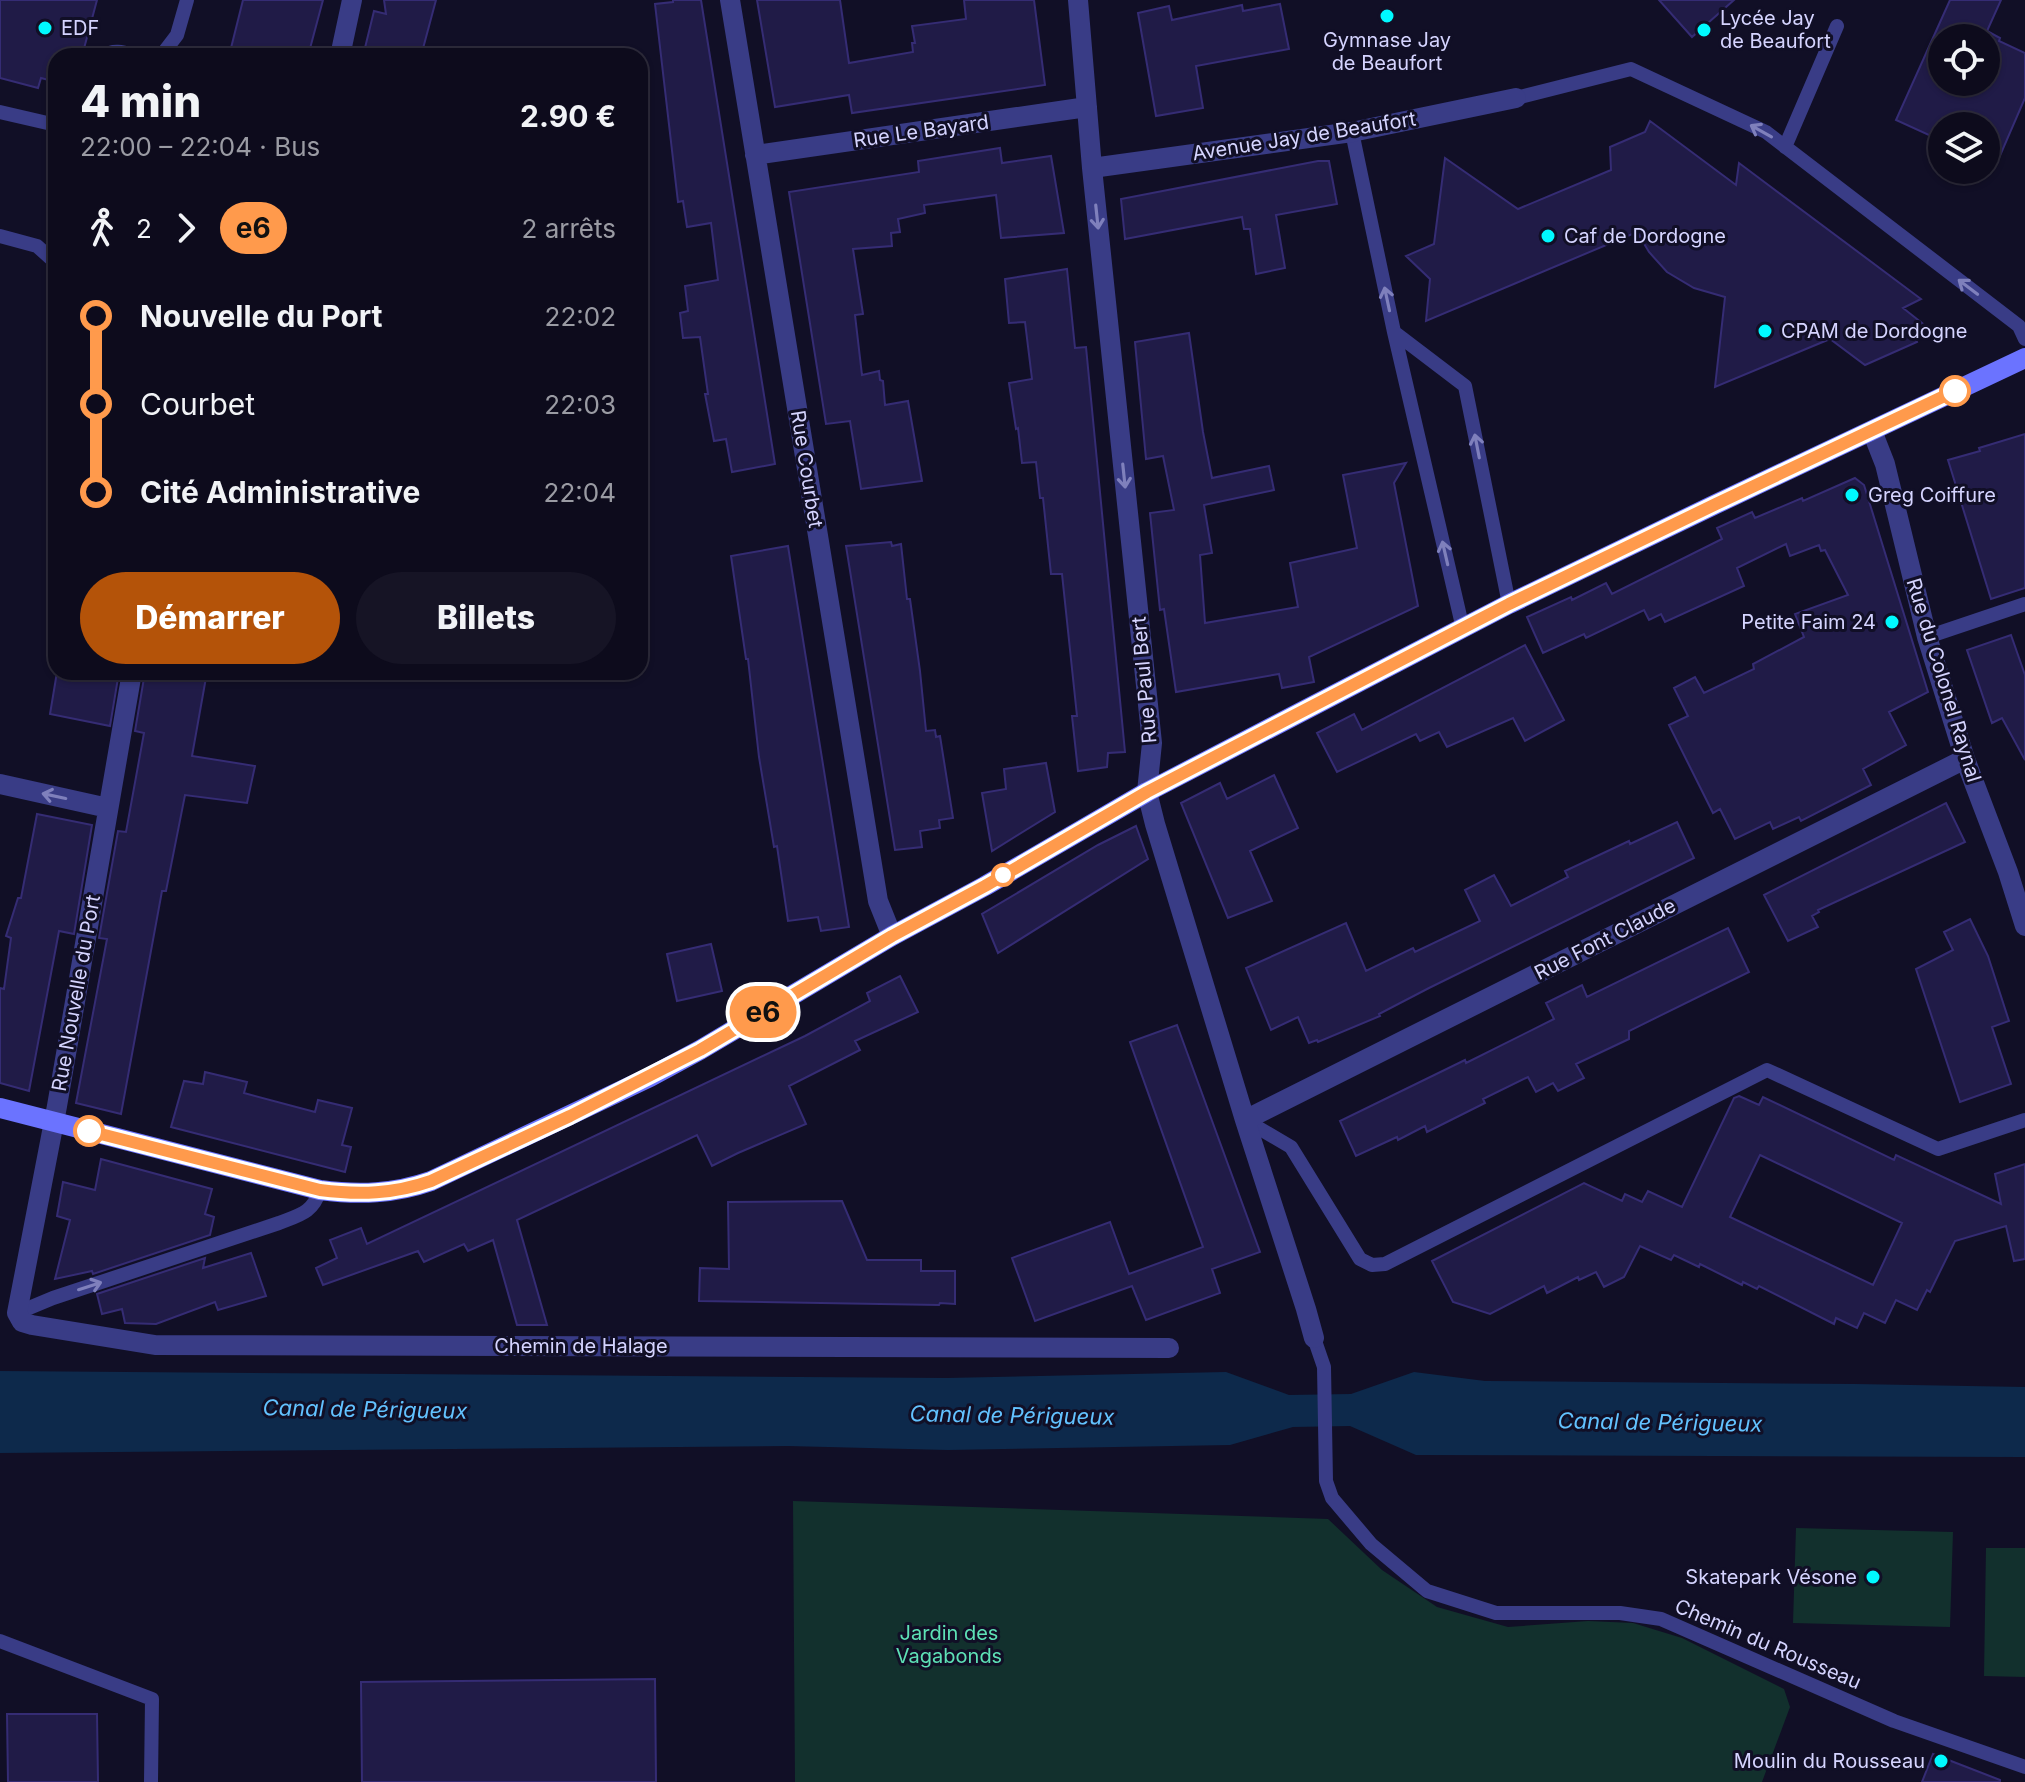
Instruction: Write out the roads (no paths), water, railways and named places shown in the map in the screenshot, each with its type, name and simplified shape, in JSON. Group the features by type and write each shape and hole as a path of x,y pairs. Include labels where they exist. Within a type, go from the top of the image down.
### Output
{"main road":[{"path":"0,1108 320,1190 346,1194 380,1193 415,1187 570,1116 675,1063 1147,792 1509,604 2025,358"}],"street":[{"path":"342,48 352,0"},
{"name":"Rue Courbet","path":"730,0 878,901 892,936"},
{"name":"Rue Paul Bert","path":"1078,0 1092,168 1152,743 1147,792 1314,1338"},
{"name":"Avenue Jay de Beaufort","path":"1092,168 1352,132 1516,98"},
{"name":"Rue Le Bayard","path":"755,155 1087,107"},
{"name":"Rue du Colonel Raynal","path":"1872,431 1885,464 1927,637 1965,759 2017,869 2025,926"},
{"name":"Rue Nouvelle du Port","path":"8,1316 54,1122 131,680"},
{"name":"Rue Font Claude","path":"1245,1120 1965,759"},
{"path":"0,784 108,808"},
{"name":"Chemin de Halage","path":"8,1316 32,1325 155,1345 1169,1348"}],"lane":[{"path":"167,48 177,35 187,0"},
{"path":"1785,147 1837,26"},
{"path":"1516,98 1631,69 1766,132 2019,326 2025,339"},
{"path":"0,112 48,123"},
{"path":"1352,132 1394,332 1463,629"},
{"path":"0,236 37,246 48,256"},
{"path":"1394,332 1465,386 1509,604"},
{"path":"1927,637 2025,604"},
{"path":"1245,1120 1291,1147 1360,1259 1372,1265 1385,1264 1767,1070 1938,1149 2025,1120"},
{"path":"8,1316 292,1218 305,1212 316,1201 320,1190"},
{"name":"Chemin du Rousseau","path":"1314,1338 1324,1367 1326,1481 1332,1498 1371,1544 1427,1591 1496,1613 1620,1613 1661,1619 1894,1721 2025,1767"},
{"path":"0,1641 152,1699 151,1782"}],"water":[{"name":"Canal de Périgueux","path":"0,1371 947,1378 1226,1372 1289,1395 1351,1394 1414,1372 1485,1381 2025,1387 2025,1457 1416,1455 1350,1426 1293,1427 1230,1445 948,1450 788,1446 0,1453"}],"place":[{"name":"Gymnase Jay de Beaufort","path":"1387,16"},
{"name":"EDF","path":"45,28"},
{"name":"Lycée Jay de Beaufort","path":"1704,30"},
{"name":"Caf de Dordogne","path":"1548,236"},
{"name":"CPAM de Dordogne","path":"1765,331"},
{"name":"Greg Coiffure","path":"1852,495"},
{"name":"Petite Faim 24","path":"1892,622"},
{"name":"Skatepark Vésone","path":"1873,1577"},
{"name":"Moulin du Rousseau","path":"1941,1761"}],"park label":[{"name":"Jardin des Vagabonds","path":"949,1644"}]}
